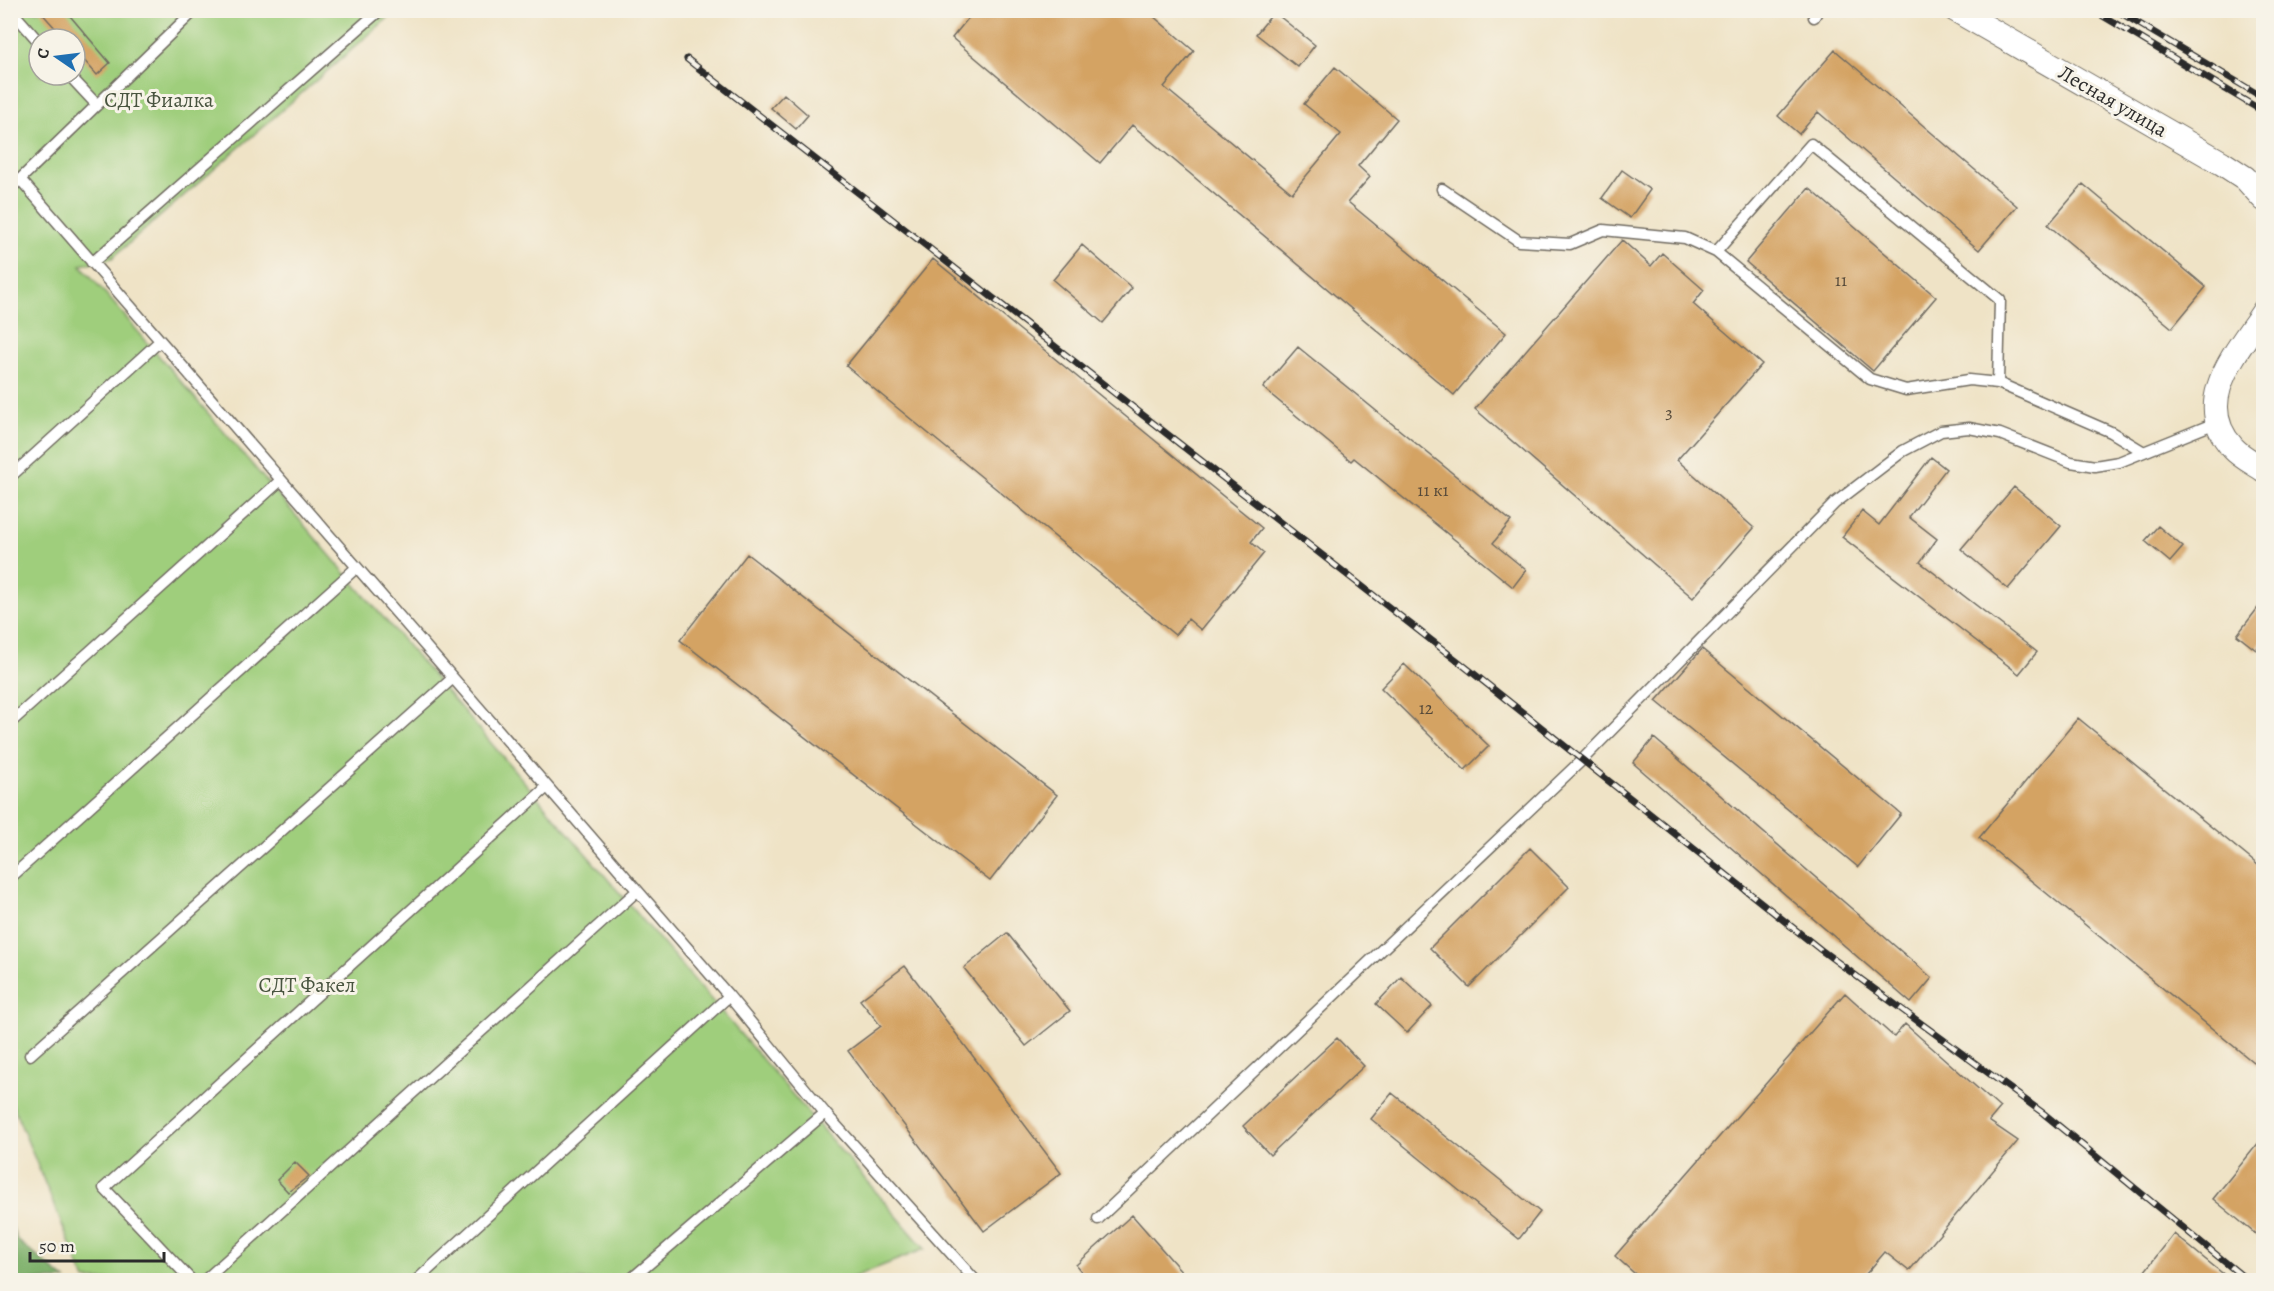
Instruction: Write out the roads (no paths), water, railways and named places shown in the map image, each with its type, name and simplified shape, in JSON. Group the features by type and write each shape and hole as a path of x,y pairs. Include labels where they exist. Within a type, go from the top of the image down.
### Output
{"street":[{"name":"Лесная улица","path":"1956,10 2222,163 2245,178 2264,199"},
{"path":"2264,311 2219,382 2216,397 2218,422 2224,436 2234,450 2264,470"}],"lane":[{"path":"11,10 27,28"},
{"path":"10,189 195,10"},
{"path":"92,263 380,10"},
{"path":"80,87 97,105"},
{"path":"1716,252 1811,144 2001,300 1998,383"},
{"path":"20,179 729,996 825,1113 975,1281"},
{"path":"1442,189 1519,241 1570,244 1603,230 1685,238 1716,252 1870,379 1906,390 1969,380 1998,383 2111,432 2144,452"},
{"path":"10,477 160,341"},
{"path":"1098,1219 1582,760 1835,503 1903,452 1941,431 1969,428 2000,434 2071,462 2095,466 2119,462 2218,422"},
{"path":"10,723 281,480"},
{"path":"10,878 356,568"},
{"path":"30,1055 453,678"},
{"path":"191,1281 104,1188 547,787"},
{"path":"205,1281 637,891"},
{"path":"417,1281 729,996"},
{"path":"630,1281 825,1113"}],"railway":[{"path":"2093,10 2264,112"},
{"path":"2116,10 2264,98"},
{"path":"687,59 1473,673 1821,950 2043,1113 2247,1280"}],"park label":[{"name":"СДТ Фиалка","path":"159,100"},
{"name":"СДТ Факел","path":"307,985"}]}
